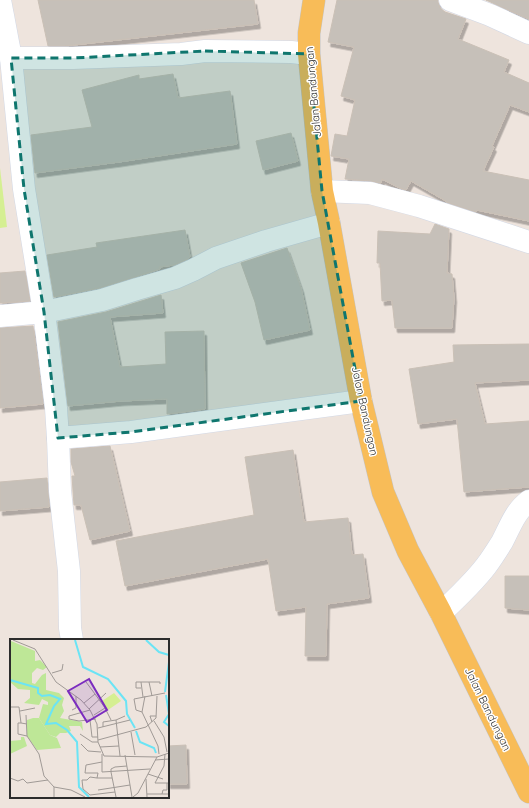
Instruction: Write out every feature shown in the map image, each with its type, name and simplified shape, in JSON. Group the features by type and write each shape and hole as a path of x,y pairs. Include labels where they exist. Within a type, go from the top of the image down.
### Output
{"main road":[{"name":"Jalan Bandungan","path":"314,0 309,33 309,54 322,191 361,401 383,492 408,551 441,613 529,792"}],"street":[{"path":"0,0 11,58 24,189 44,312 56,408 60,491 68,571 70,628 72,639"},
{"path":"450,0 490,15 529,33"},
{"path":"11,58 73,58 181,54 205,51 290,52 309,54"},
{"path":"322,191 370,193 419,206 529,242"},
{"path":"0,316 44,312 102,300 175,278 216,258 259,243 328,223"},
{"path":"58,438 131,432 361,401"},
{"path":"441,613 473,583 502,543 516,515 529,501"}],"highlighted area":[{"path":"205,51 309,54 322,191 361,401 131,432 58,438 44,312 24,189 11,58 73,58"}],"green space":[{"path":"0,168 7,227 0,228"}],"building":[{"path":"38,0 254,0 258,24 65,46 48,46"},
{"path":"337,0 438,0 440,8 445,12 466,19 458,39 509,60 504,72 529,83 529,112 510,105 483,171 529,180 529,221 477,210 476,212 446,202 411,181 406,190 382,179 381,183 345,179 349,159 331,156 335,134 347,136 355,100 341,96 354,47 328,42"},
{"path":"486,0 529,0 529,19 495,4"},
{"path":"173,74 178,98 230,91 237,144 35,173 31,135 92,127 82,90 139,75 139,79"},
{"path":"291,133 298,161 263,170 256,141"},
{"path":"435,224 449,229 447,273 452,274 454,298 452,328 395,328 392,300 382,301 380,263 377,263 378,231 430,234"},
{"path":"185,230 190,257 188,259 174,265 159,267 160,269 99,288 54,297 47,255 97,247 96,243"},
{"path":"287,248 301,288 310,330 264,340 255,302 241,263"},
{"path":"25,271 30,301 0,303 0,273"},
{"path":"161,295 163,313 110,317 120,367 166,364 165,332 204,331 205,409 167,414 167,399 121,401 68,406 58,322 106,312"},
{"path":"33,326 43,404 0,408 0,328"},
{"path":"529,344 529,380 475,383 485,424 529,421 529,487 464,492 457,419 418,424 409,369 454,362 453,345"},
{"path":"110,446 130,531 90,540 81,505 74,505 72,476 75,476 71,462 71,449"},
{"path":"293,450 304,522 348,518 352,555 363,554 369,598 327,604 326,656 305,656 306,607 276,611 268,559 125,586 116,541 254,515 245,457"},
{"path":"47,478 49,507 0,511 0,482"},
{"path":"505,576 529,576 529,610 505,608"},
{"path":"186,745 187,784 169,784 169,746"}]}
